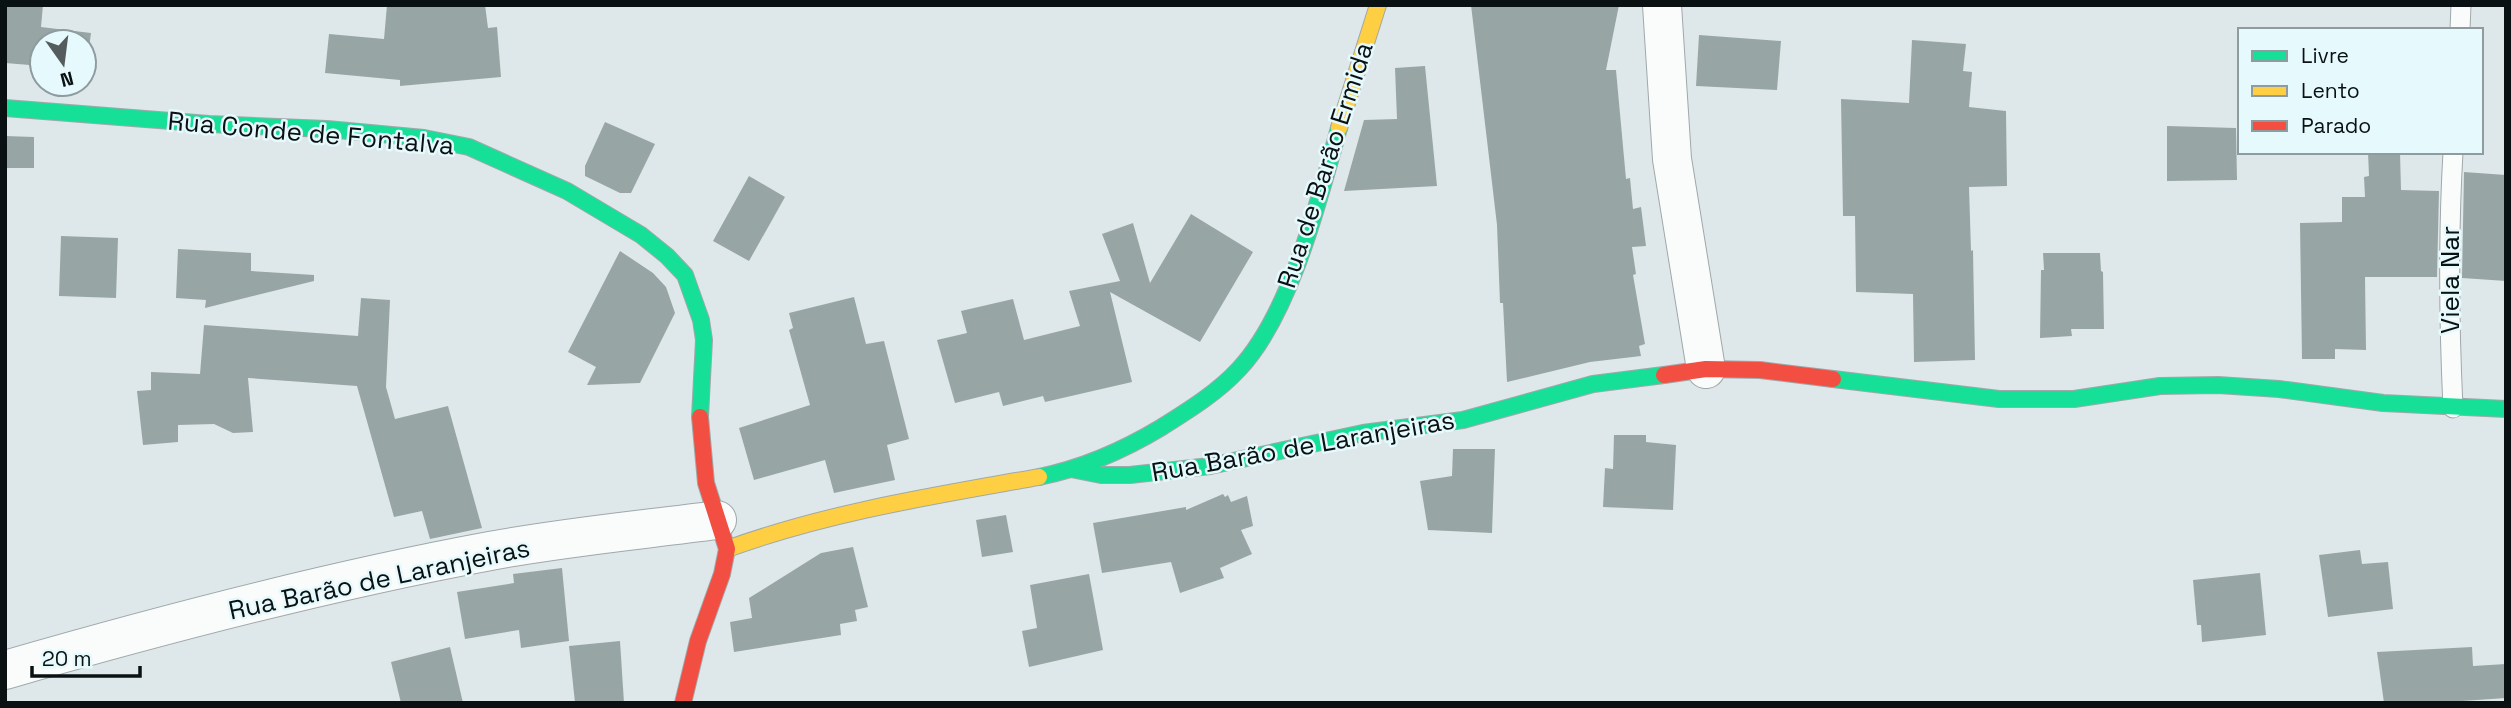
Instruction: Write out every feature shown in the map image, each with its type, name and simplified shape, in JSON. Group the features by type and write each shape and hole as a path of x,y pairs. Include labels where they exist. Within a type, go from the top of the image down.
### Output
{"street":[{"name":"Rua de Barão Ermida","path":"1071,469 1150,434 1190,409 1233,376 1255,349 1278,307 1302,251 1361,47 1378,5"},
{"path":"1662,5 1672,159 1706,369"},
{"name":"Rua Conde de Fontalva","path":"5,108 209,124 327,129 424,138 469,147 567,191 641,234 667,256 685,275 701,320 704,340 700,415 706,483 722,535 722,575 698,641 683,703"},
{"name":"Rua Barão de Laranjeiras","path":"5,670 105,641 318,588 476,554 629,530 764,535 871,509 1071,469 1101,475 1130,475 1210,466 1363,433 1463,419 1594,384 1706,369 1760,370 1999,399 2074,400 2160,386 2218,385 2279,389 2383,403 2506,409"}],"lane":[{"path":"2460,28 2461,5"},
{"name":"Viela Nar","path":"2453,154 2449,266 2453,408"}],"building":[{"path":"5,5 43,5 41,27 49,28 28,28 28,65 5,63"},
{"path":"387,5 485,5 488,28 497,27 501,77 400,86 400,80 325,73 329,34 384,39"},
{"path":"1471,5 1619,5 1606,70 1616,70 1626,179 1630,178 1633,209 1641,207 1646,246 1632,247 1636,274 1633,275 1645,344 1639,346 1641,356 1590,362 1507,382 1497,225"},
{"path":"1699,35 1781,41 1777,90 1696,86"},
{"path":"1912,40 1966,44 1963,71 1972,72 1969,107 2006,111 2007,186 1969,187 1975,360 1914,362 1913,294 1856,292 1855,216 1843,216 1841,99 1909,103"},
{"path":"1425,66 1437,186 1344,191 1364,120 1397,119 1395,68"},
{"path":"605,122 655,144 631,193 620,193 585,176 585,166"},
{"path":"2167,126 2236,128 2237,180 2167,181"},
{"path":"5,136 34,137 34,168 5,168"},
{"path":"2368,154 2400,154 2401,190 2439,191 2437,277 2365,277 2366,350 2335,349 2335,359 2302,359 2300,223 2342,222 2342,197 2365,197 2364,177 2369,176"},
{"path":"2464,172 2506,175 2506,281 2462,278"},
{"path":"749,176 785,197 749,261 713,241"},
{"path":"1191,214 1253,252 1200,342 1110,292 1132,382 1045,402 1043,396 1003,406 999,392 955,403 937,340 967,333 961,311 1013,299 1024,340 1080,326 1069,291 1120,281 1102,234 1133,223 1150,283"},
{"path":"61,236 118,238 116,298 59,296"},
{"path":"178,249 251,253 251,271 314,275 314,281 205,308 206,300 176,298"},
{"path":"620,251 653,273 666,287 675,313 640,383 587,385 596,367 568,352"},
{"path":"2043,253 2100,253 2104,329 2071,329 2072,336 2040,338"},
{"path":"854,297 866,344 884,341 909,439 887,445 895,480 834,493 825,460 754,480 739,428 810,405 789,330 793,328 789,313"},
{"path":"361,298 390,300 386,387 395,419 448,406 482,528 430,539 422,511 394,517 357,386 248,378 253,432 233,433 214,424 178,425 178,442 143,445 137,391 151,390 151,372 200,374 204,325 358,336"},
{"path":"1614,435 1646,435 1646,442 1676,445 1673,510 1603,507 1605,468 1613,469"},
{"path":"1453,449 1495,449 1492,533 1428,530 1420,481 1452,476"},
{"path":"1223,494 1225,497 1228,495 1231,502 1247,496 1253,526 1241,530 1252,554 1220,568 1224,578 1180,593 1171,562 1102,573 1093,523 1186,507 1186,510"},
{"path":"1006,515 1013,552 982,557 976,520"},
{"path":"853,547 868,607 855,610 857,621 840,624 841,635 734,652 730,622 752,618 749,598 821,553"},
{"path":"2360,550 2362,564 2388,562 2393,609 2328,617 2319,555"},
{"path":"562,568 569,641 521,648 519,630 465,639 457,592 514,583 513,574"},
{"path":"2260,573 2266,635 2202,642 2201,625 2197,625 2193,580"},
{"path":"1089,574 1103,650 1029,667 1022,631 1037,628 1030,585"},
{"path":"620,641 624,703 575,703 569,646"},
{"path":"450,647 463,703 401,703 391,662"},
{"path":"2472,647 2473,666 2506,664 2506,698 2384,703 2377,652"}],"traffic: fast":[{"path":"5,108 209,124 327,129 424,138 469,147 567,191 641,235 685,275 701,320 704,340 700,417"},
{"path":"1039,477 1087,463 1148,435 1203,400 1239,369 1257,346 1288,288 1312,222 1339,128"},
{"path":"1071,469 1101,475 1130,475 1210,466 1363,433 1463,420 1593,384 1664,375"},
{"path":"1833,379 1999,399 2074,399 2160,386 2218,385 2279,389 2383,403 2506,409"}],"traffic: slow":[{"path":"1339,128 1378,5"},
{"path":"727,549 843,515 1039,477"}],"traffic: jam":[{"path":"1664,375 1706,369 1760,370 1833,379"},
{"path":"683,703 698,641 722,574 727,549 706,483 700,417"}]}
